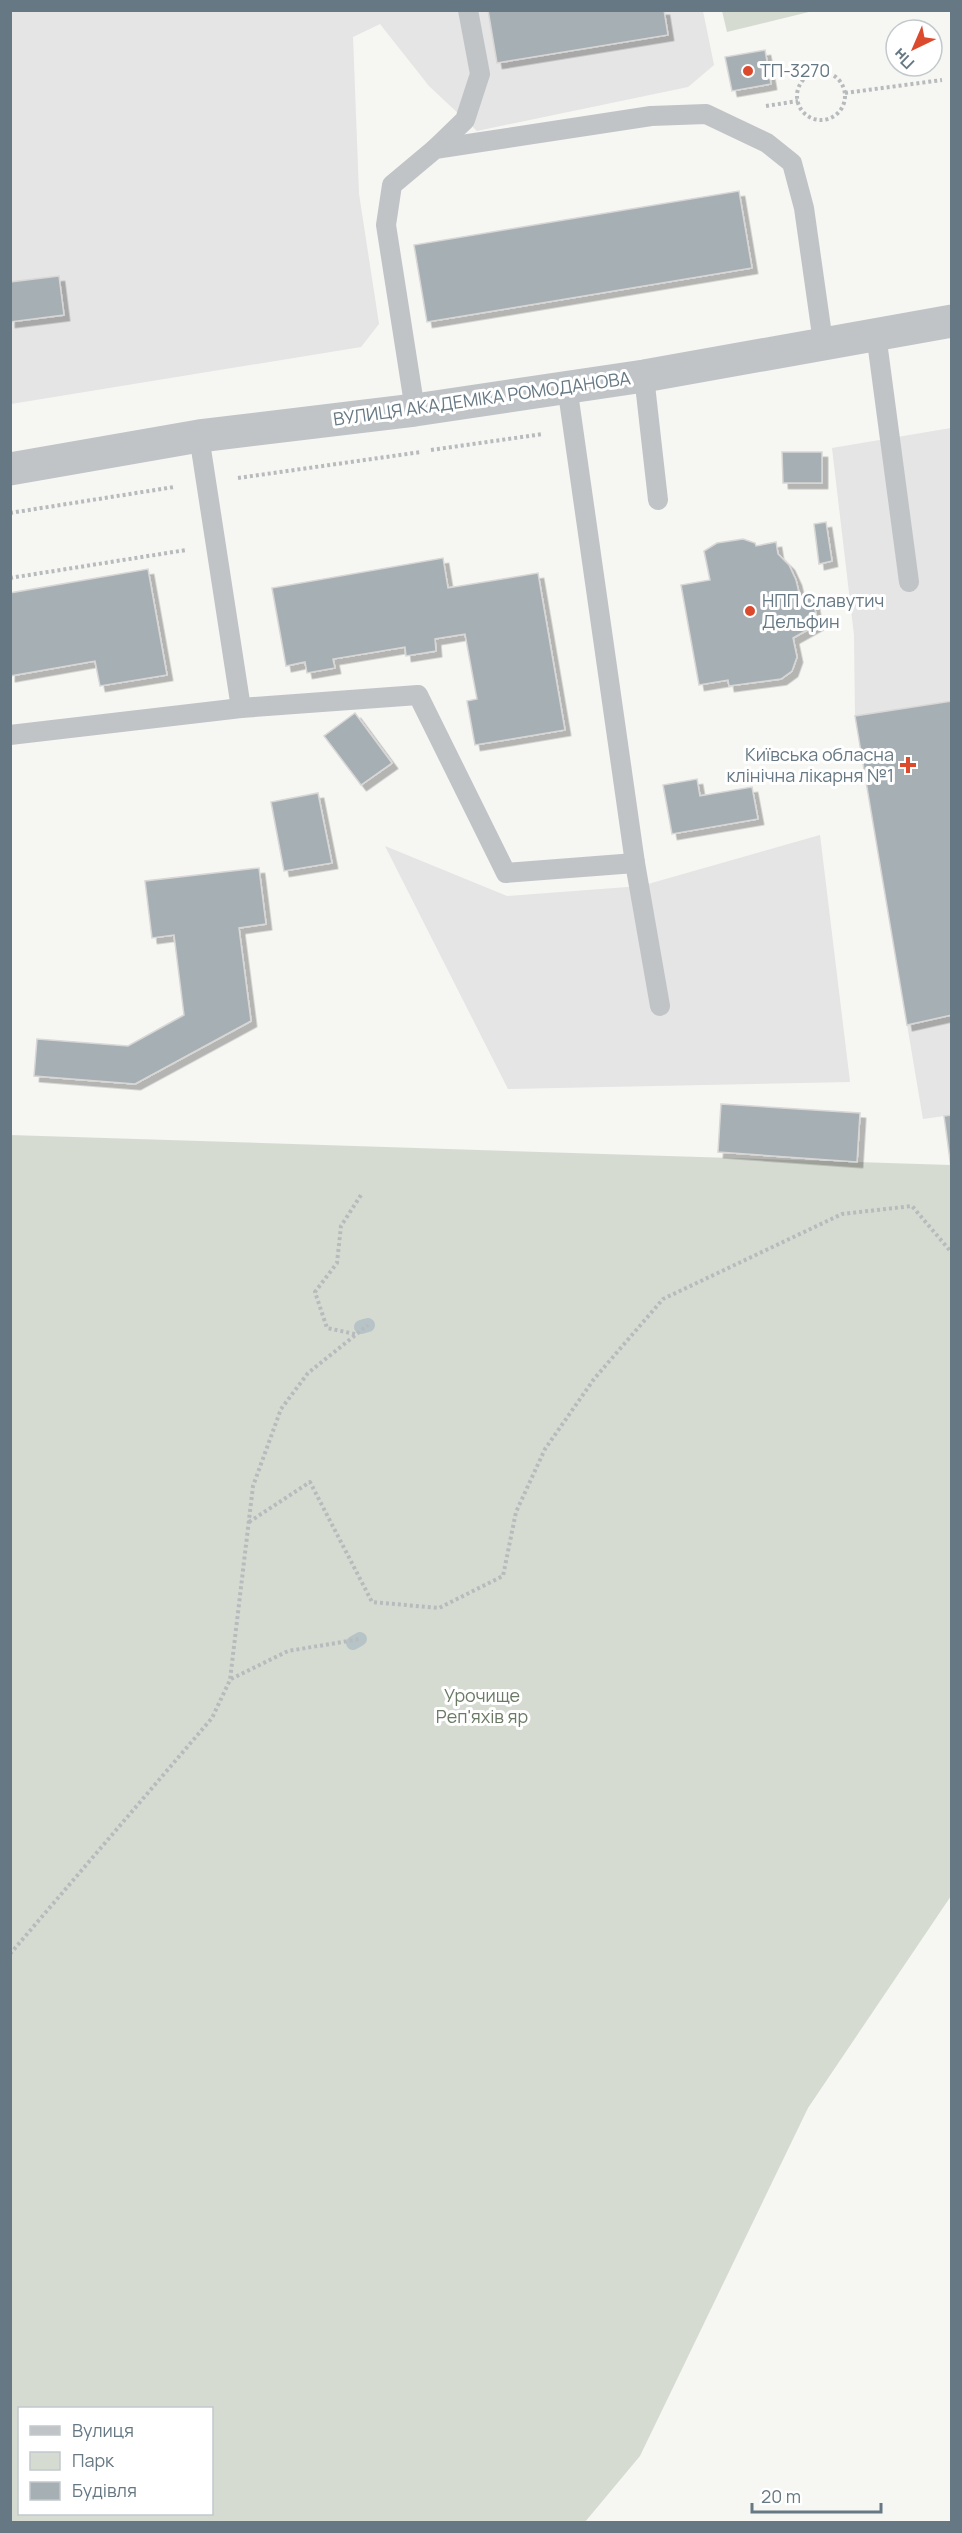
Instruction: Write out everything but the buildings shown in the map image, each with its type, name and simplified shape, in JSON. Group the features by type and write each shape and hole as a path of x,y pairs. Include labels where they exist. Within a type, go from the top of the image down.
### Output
{"street":[{"name":"ВУЛИЦЯ АКАДЕМІКА РОМОДАНОВА","path":"10,469 199,436 415,410 644,376 951,321"}],"lane":[{"path":"415,410 386,225 392,185 465,120 480,74 468,10"},
{"path":"435,149 651,116 706,114 767,143 792,163 804,208 824,342"},
{"path":"876,334 909,582"},
{"path":"644,376 658,500"},
{"path":"567,386 635,863 660,1006"},
{"path":"199,436 241,708"},
{"path":"10,735 241,708 418,695 506,873 635,863"}],"path":[{"path":"822,72 830,73 837,78 845,93 844,103 839,112 831,118 820,120 810,117 802,110 798,101 800,84 805,77 822,72"},
{"path":"845,93 942,80"},
{"path":"10,513 573,430"},
{"path":"10,578 216,546"},
{"path":"355,1334 327,1328 315,1292 337,1263 341,1226 362,1195"},
{"path":"249,1522 310,1482 372,1602 439,1608 503,1576 516,1512 545,1449 594,1379 663,1299 842,1214 912,1206 951,1253"},
{"path":"10,1954 212,1718 230,1680 253,1486 281,1409 308,1373 368,1325"},
{"path":"230,1680 288,1651 360,1639"}],"shaded area":[{"path":"11,11 703,11 714,65 688,87 477,131 429,86 380,24 353,37 359,194 379,324 361,347 11,404"},
{"name":"Київська обласна клінічна лікарня №1","path":"951,428 951,1115 923,1119 855,716 854,635 832,448"},
{"path":"820,835 850,1082 508,1089 385,846 507,896 641,886"}],"green space":[{"path":"722,10 817,10 727,32 722,11"},
{"name":"Урочище Реп'яхів яр","path":"10,1135 951,1165 951,1896 808,2108 640,2456 585,2522 11,2522"}],"waterway":[{"path":"361,1327 368,1325"},
{"path":"353,1643 360,1639"}],"place":[{"name":"ТП-3270","path":"748,71"},
{"name":"НПП Славутич Дельфин","path":"750,611"},
{"name":"Київська обласна клінічна лікарня №1","path":"908,765"}]}
